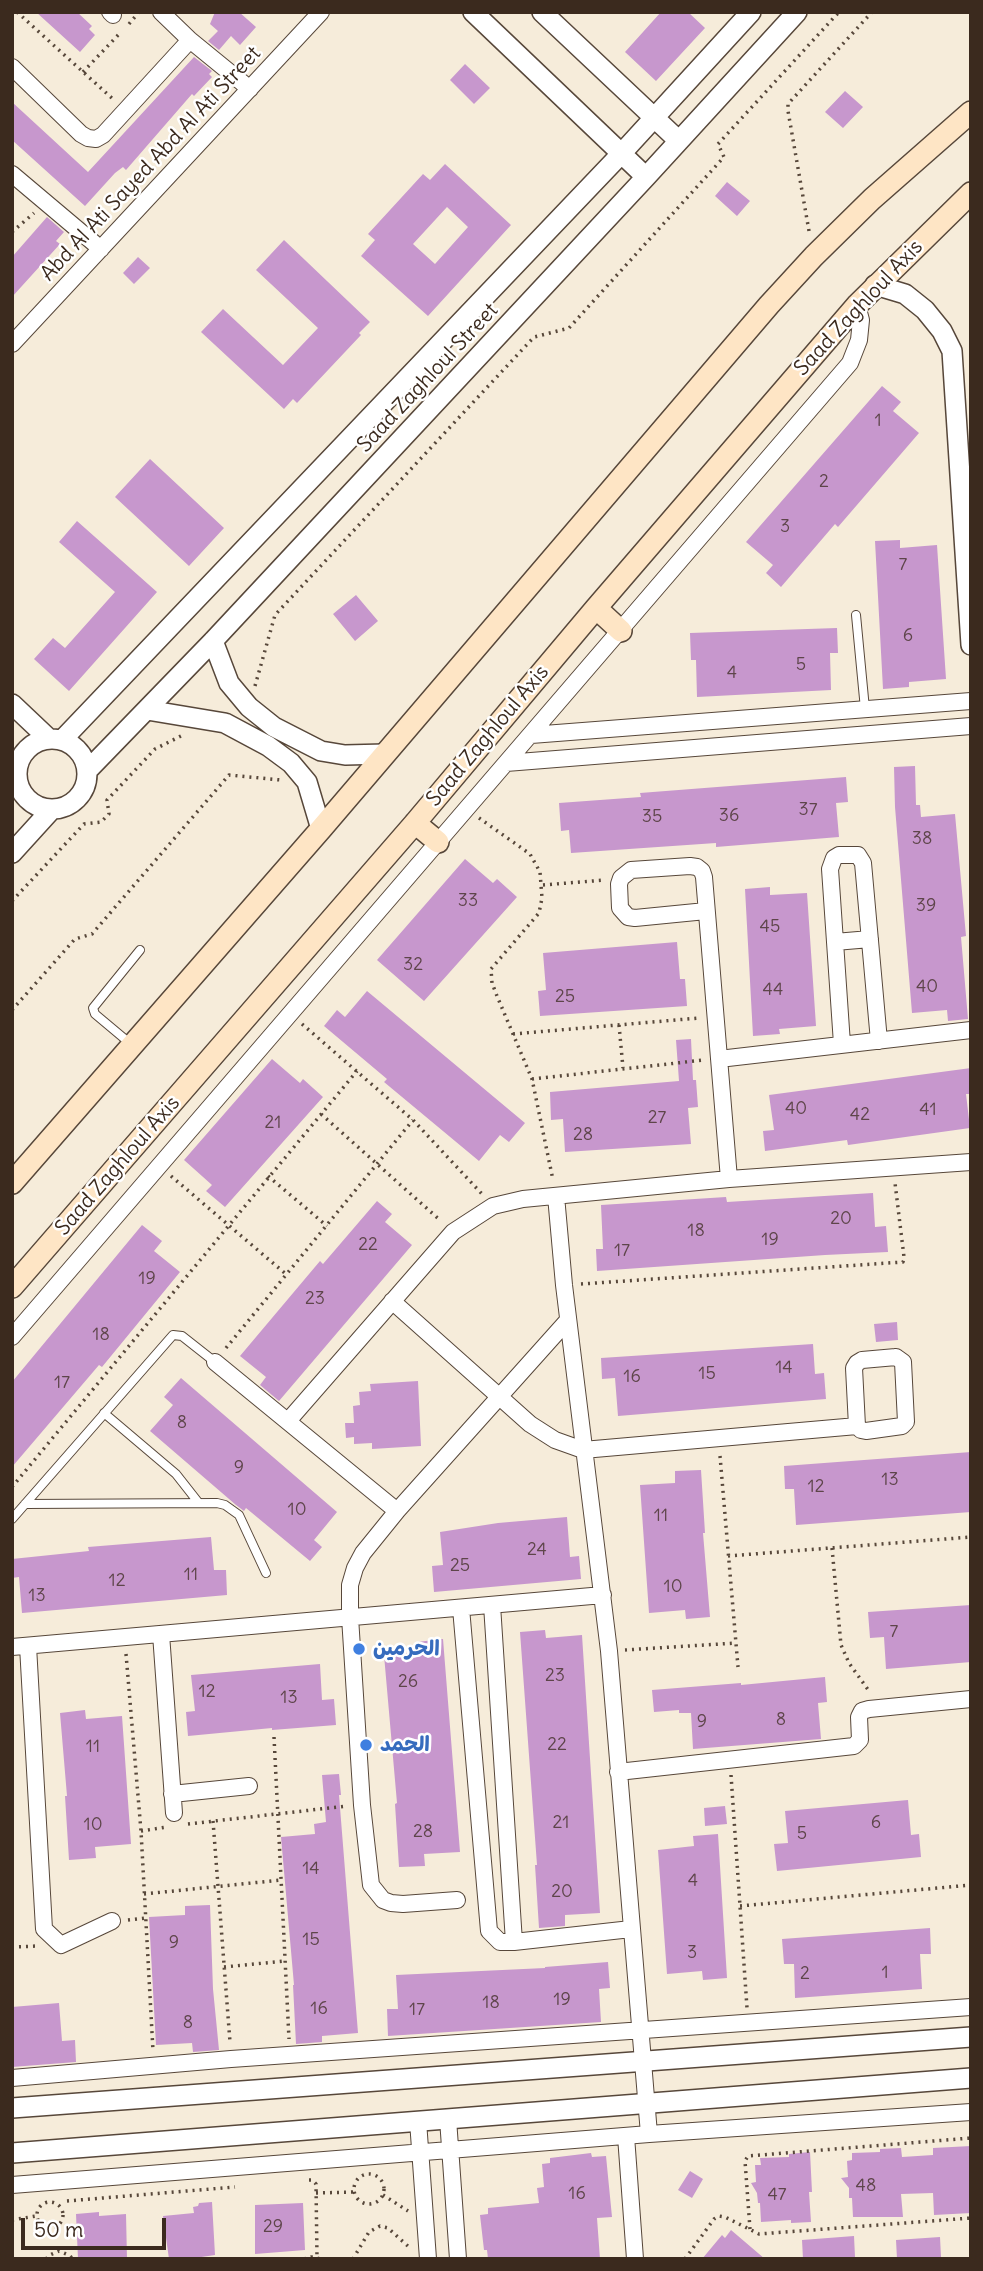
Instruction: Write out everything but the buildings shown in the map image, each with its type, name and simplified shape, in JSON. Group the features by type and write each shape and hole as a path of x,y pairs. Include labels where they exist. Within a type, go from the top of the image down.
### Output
{"main road":[{"path":"12,1183 321,829 769,305 814,256 881,191 971,112"},
{"name":"Saad Zaghloul Axis","path":"12,1287 415,823 874,285 971,193"},
{"path":"596,608 621,631"},
{"path":"415,823 438,842"}],"street":[{"path":"161,12 190,40 250,89"},
{"name":"Abd Al Ati Sayed Abd Al Ati Street","path":"12,344 321,12"},
{"path":"473,12 646,177"},
{"path":"542,12 679,141"},
{"name":"Saad Zaghloul Street","path":"56,739 621,154 751,12"},
{"name":"Saad Zaghloul Street","path":"87,771 213,641 797,12"},
{"path":"12,66 88,138 96,139 103,135 190,40"},
{"path":"12,174 101,249"},
{"path":"874,285 905,294 925,310 962,349 971,645"},
{"path":"12,1336 850,363 859,340 861,320 857,305"},
{"path":"213,641 229,683 249,707 274,727 321,751 345,755 385,754"},
{"path":"531,735 971,701"},
{"path":"12,704 56,739 79,751 85,760 87,771 83,789 78,797 62,807 52,809 35,804 16,784 20,761 27,750 37,742 56,739"},
{"path":"147,710 225,723 248,733 291,763 307,782 321,829"},
{"path":"506,763 971,726"},
{"path":"12,853 52,809"},
{"path":"842,1044 831,869 834,858 846,854 858,855 863,863 879,1041"},
{"path":"706,911 635,919 628,917 620,908 621,878 631,870 696,867 702,871 704,877 729,1179"},
{"path":"835,942 870,939"},
{"path":"719,1059 971,1030"},
{"path":"288,1421 453,1232 493,1206 523,1199 729,1179 971,1162"},
{"path":"556,1196 583,1450 609,1651 649,2134"},
{"path":"392,1301 542,1433 583,1450 857,1426 866,1431 905,1424 901,1359 862,1360 857,1363 854,1368 857,1426"},
{"path":"457,1900 403,1904 383,1900 371,1885 362,1805 350,1584 363,1553 397,1511 568,1320"},
{"path":"215,1362 397,1511"},
{"path":"112,1921 61,1945 44,1929 20,1647 603,1595"},
{"path":"492,1605 514,1942"},
{"path":"461,1608 489,1931 500,1942 514,1942 632,1929"},
{"path":"161,1634 174,1820"},
{"path":"618,1772 854,1746 860,1740 859,1717 862,1712 886,1707 971,1699"},
{"path":"172,1794 249,1786"},
{"path":"12,2078 231,2059 971,2007"},
{"path":"12,2108 971,2037"},
{"path":"12,2153 971,2078"},
{"path":"12,2185 649,2134 971,2112"},
{"path":"447,2119 458,2259"},
{"path":"418,2121 428,2259"},
{"path":"626,2136 635,2259"}],"lane":[{"path":"856,615 865,709"},
{"path":"132,1045 95,1014 93,1007 139,950"},
{"path":"12,1518 173,1335 182,1336 215,1362"},
{"path":"104,1413 176,1474 198,1502"},
{"path":"25,1504 198,1502 225,1505 239,1515 266,1573"}],"path":[{"path":"17,12 125,111"},
{"path":"83,72 139,12"},
{"path":"249,707 275,614 534,337 569,328 724,157 718,144 839,12"},
{"path":"814,256 788,104 872,12"},
{"path":"12,232 45,203"},
{"path":"12,901 84,824 101,822 110,814 107,800 156,749 185,735"},
{"path":"12,1010 75,939 92,934 229,775 307,782"},
{"path":"466,809 530,854 540,872 542,898 539,913 491,969 492,983 532,1079 556,1196"},
{"path":"542,886 621,878"},
{"path":"290,1013 413,1120 493,1206"},
{"path":"513,1034 715,1017"},
{"path":"619,1024 623,1068"},
{"path":"532,1079 719,1059"},
{"path":"12,1487 357,1071"},
{"path":"321,1114 379,1163 453,1232"},
{"path":"215,1362 413,1120"},
{"path":"159,1165 286,1275"},
{"path":"564,1285 903,1262 893,1167"},
{"path":"268,1176 327,1226"},
{"path":"719,1438 738,1667"},
{"path":"729,1556 971,1537"},
{"path":"832,1548 841,1645 865,1687 886,1707"},
{"path":"124,1637 141,1831 153,2065"},
{"path":"609,1651 736,1643"},
{"path":"274,1737 290,2055"},
{"path":"730,1759 748,2024"},
{"path":"187,1825 362,1805"},
{"path":"141,1831 174,1820"},
{"path":"213,1821 231,2059"},
{"path":"144,1894 281,1880"},
{"path":"740,1906 971,1885"},
{"path":"224,1968 285,1961"},
{"path":"750,2229 745,2161 748,2156 971,2138"},
{"path":"372,2173 383,2182 383,2195 372,2204 365,2204 359,2201 354,2192 355,2182 359,2176 372,2173"},
{"path":"304,2259 319,2258 316,2193 314,2181 307,2180"},
{"path":"67,2202 243,2186"},
{"path":"316,2193 354,2192"},
{"path":"383,2195 425,2221"},
{"path":"52,2202 62,2208 64,2214 59,2225 48,2229 38,2222 36,2216 41,2205 52,2202"},
{"path":"12,2220 36,2216"},
{"path":"685,2259 716,2217 725,2217 753,2232 765,2234 971,2217"},
{"path":"353,2259 369,2232 380,2226 388,2228 411,2249"},
{"path":"46,2259 60,2251 73,2259"}],"place":[{"name":"الحرمين","path":"359,1649"},
{"name":"الحمد","path":"366,1745"}]}
